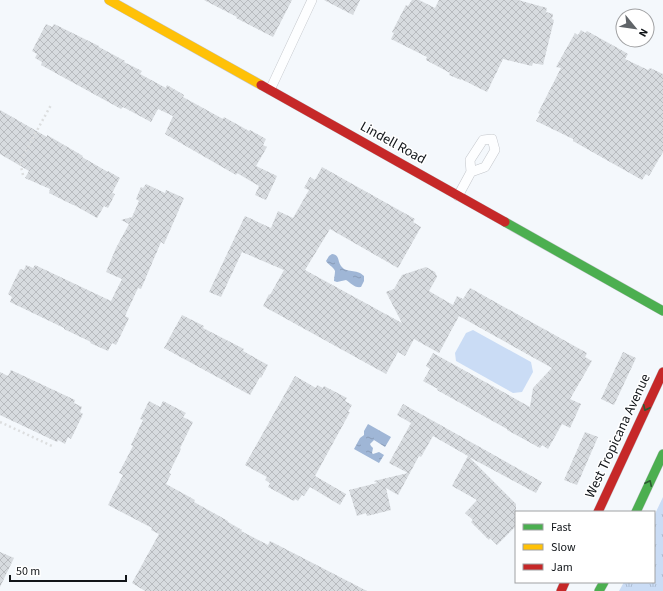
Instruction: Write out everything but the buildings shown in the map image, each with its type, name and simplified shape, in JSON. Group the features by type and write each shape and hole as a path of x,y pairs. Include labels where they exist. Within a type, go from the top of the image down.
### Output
{"street":[{"name":"Lindell Road","path":"109,0 663,311"},
{"name":"West Tropicana Avenue","path":"598,511 663,372"},
{"path":"636,511 663,454"}],"lane":[{"path":"270,90 312,0"},
{"path":"458,196 472,172"}],"path":[{"path":"23,175 20,162 51,105"},
{"path":"0,422 52,446"}],"green space":[{"path":"473,330 531,362 533,372 522,392 513,393 456,361 455,353 466,333"},
{"path":"663,497 663,591 619,591 623,583 655,583 655,514"}],"water":[{"path":"332,254 336,255 343,268 349,271 358,272 364,276 364,281 361,287 354,286 346,280 337,282 334,281 335,271 326,261"},
{"path":"368,424 391,437 385,447 374,440 370,444 373,448 373,454 379,452 384,455 379,463 354,449 360,438 364,435 364,431"}],"traffic: fast":[{"path":"505,222 663,311"},
{"path":"636,511 663,454"},
{"path":"599,591 603,583"}],"traffic: slow":[{"path":"109,0 261,85"}],"traffic: jam":[{"path":"261,85 505,222"},
{"path":"598,511 663,372"},
{"path":"561,591 565,583"}]}
